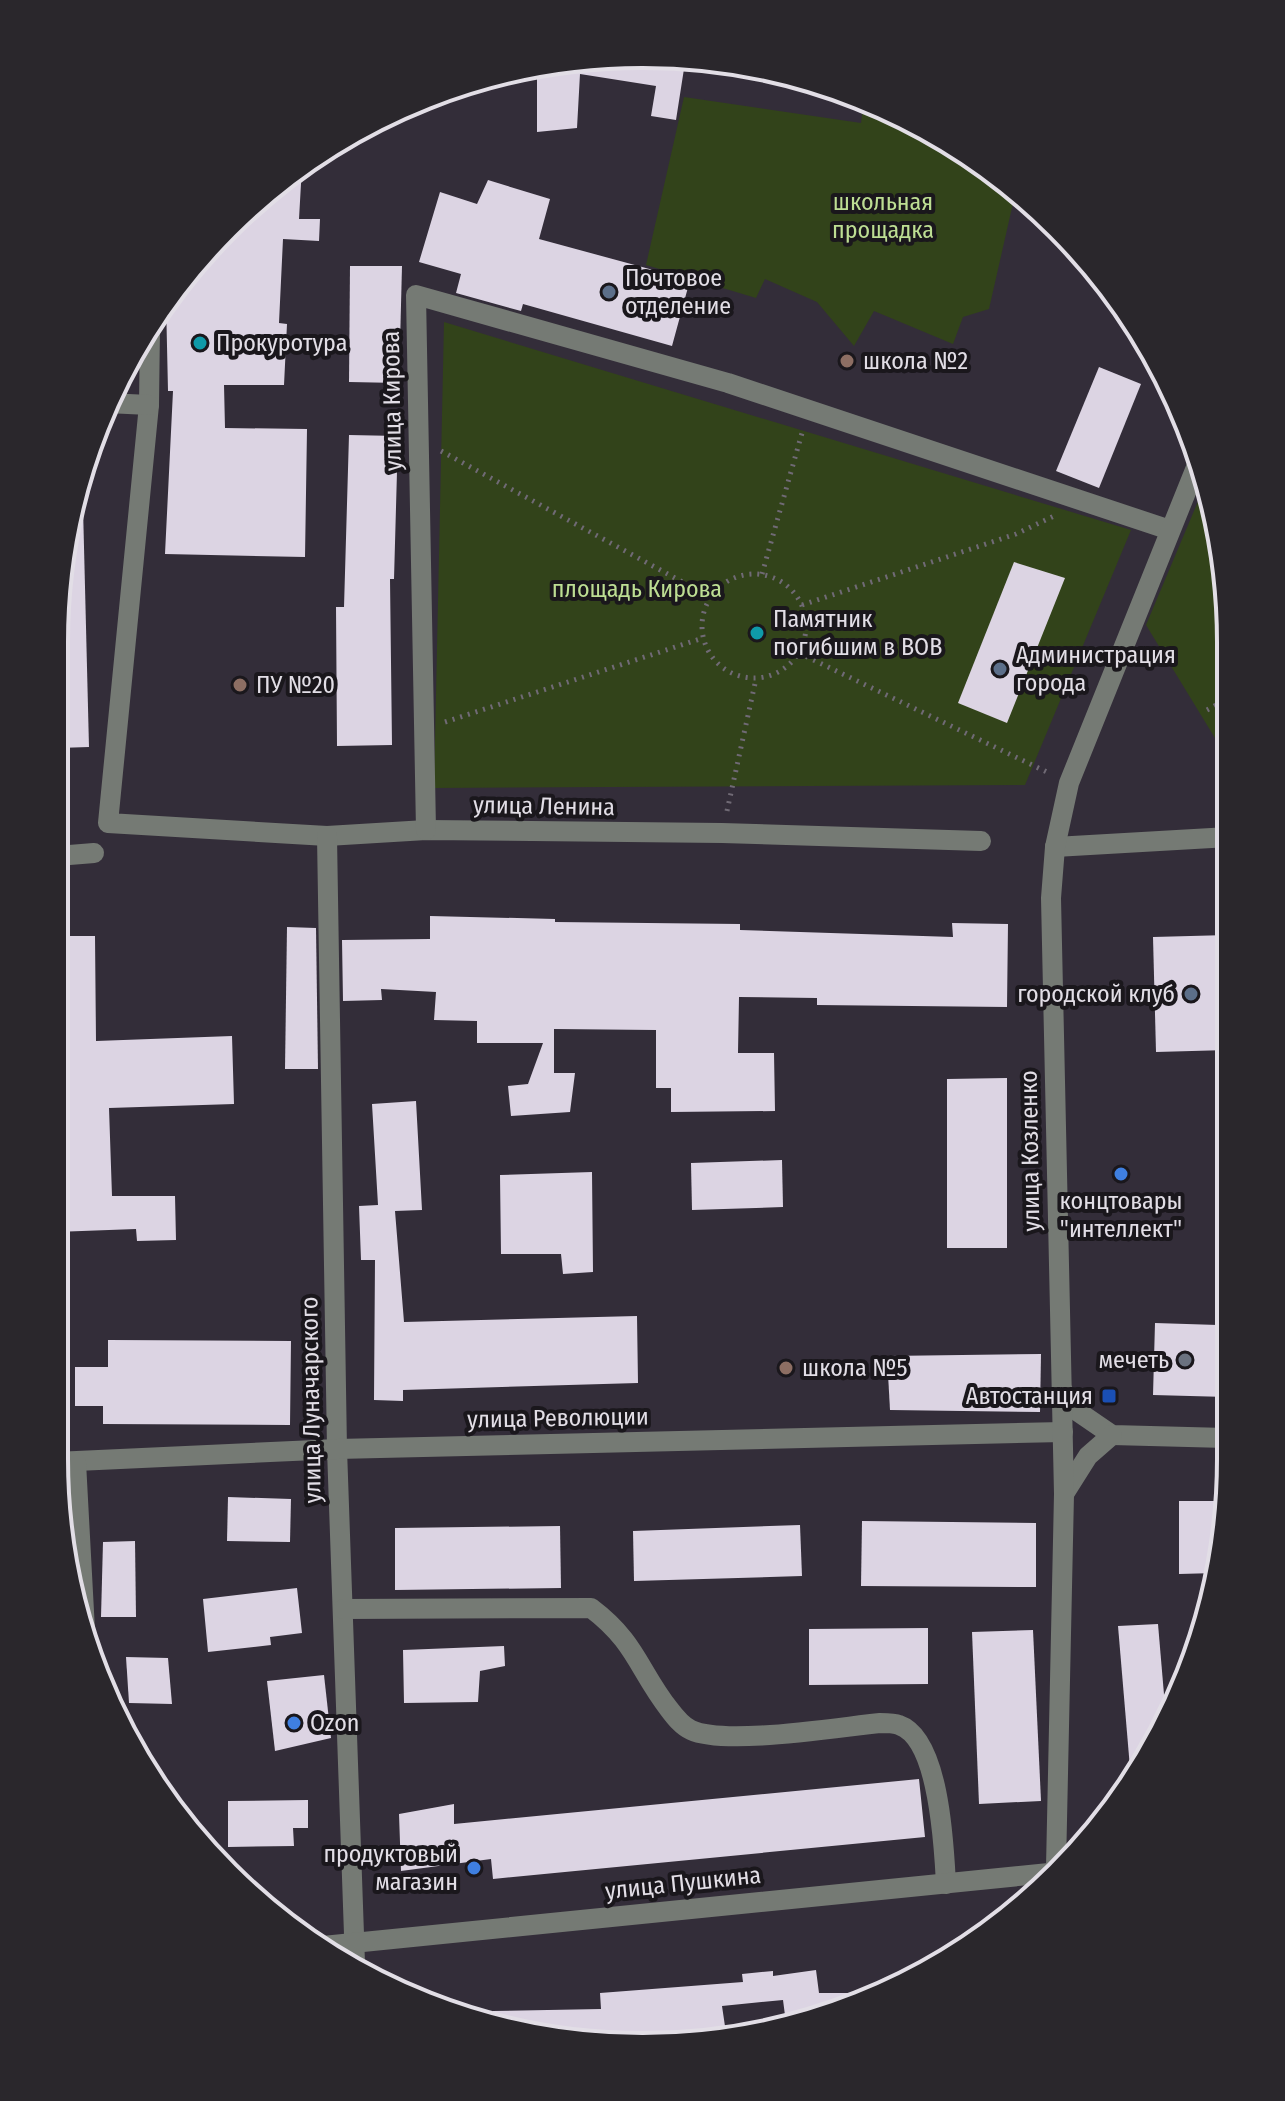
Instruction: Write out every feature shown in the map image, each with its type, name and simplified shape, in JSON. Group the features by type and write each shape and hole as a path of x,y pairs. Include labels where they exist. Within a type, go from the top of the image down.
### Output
{"street":[{"name":"улица Кирова","path":"426,830 416,295 728,383 810,410"},
{"path":"120,404 149,405 150,347"},
{"name":"улица Ленина","path":"149,405 108,823 327,836 426,830 722,833 981,841"},
{"path":"810,410 1170,530"},
{"name":"улица Козленко","path":"1056,1857 1064,1494 1051,898 1055,847 1069,783 1192,477"},
{"name":"улица Луначарского","path":"327,836 337,1449 355,1956"},
{"path":"1055,847 1217,838"},
{"path":"68,855 94,853"},
{"path":"1061,1387 1074,1409 1112,1435 1217,1438"},
{"name":"улица Революции","path":"68,1462 337,1449 1063,1432"},
{"path":"1064,1494 1088,1456 1112,1435"},
{"path":"76,1462 83,1585"},
{"path":"343,1609 591,1608 613,1625 636,1651 667,1707 692,1731 730,1736 880,1723 901,1725 914,1737 939,1792 946,1884"},
{"name":"улица Пушкина","path":"336,1944 1039,1874"}],"path":[{"path":"762,574 810,410"},
{"path":"419,439 710,597"},
{"path":"802,605 1016,534 1066,510 1092,502"},
{"path":"762,574 785,583 802,605 806,631 799,653 789,667 756,679 744,678 718,665 703,638 702,620 710,597 723,584 739,575 762,574"},
{"path":"424,733 454,718 703,638"},
{"path":"799,653 1069,783"},
{"path":"722,833 756,679"},
{"path":"1207,710 1217,705"}],"green space":[{"name":"школьная прощадка","path":"684,97 861,123 862,112 930,145 1013,204 989,309 963,317 953,344 874,311 854,346 817,302 765,279 756,298 646,265"},
{"name":"площадь Кирова","path":"444,322 1131,530 1025,785 434,788"},
{"path":"1199,500 1206,530 1216,605 1217,741 1146,625"}],"building":[{"path":"605,69 684,69 676,120 651,116 656,86 580,74 577,128 537,132 537,78"},
{"path":"488,180 550,199 539,239 690,280 672,346 523,304 521,311 456,293 461,274 419,262 440,192 477,204"},
{"path":"301,181 299,219 320,219 319,241 283,239 279,323 287,324 284,385 224,385 225,428 307,429 305,557 165,554 173,391 168,391 166,321 236,236"},
{"path":"350,266 402,266 399,383 349,382"},
{"path":"1099,367 1141,384 1099,488 1056,471"},
{"path":"349,435 398,436 394,579 390,579 392,745 337,746 336,607 344,607"},
{"path":"83,513 89,747 68,748 69,605"},
{"name":"Администрация города","path":"1014,562 1065,578 1007,723 958,703"},
{"path":"430,916 555,919 555,922 740,924 740,930 953,937 952,923 1008,924 1007,1007 817,1005 817,998 739,997 738,1053 774,1053 775,1111 671,1112 671,1088 656,1088 656,1030 554,1029 554,1073 575,1073 570,1112 511,1116 508,1086 528,1084 543,1043 477,1043 477,1021 434,1020 436,992 381,989 382,1000 343,1001 342,940 430,939"},
{"path":"287,927 316,928 318,1069 285,1069"},
{"name":"городской клуб","path":"1217,935 1217,1050 1156,1052 1153,937"},
{"path":"68,936 95,936 96,1041 232,1036 234,1104 109,1108 112,1196 175,1196 176,1240 137,1241 136,1229 68,1232"},
{"path":"1007,1078 1007,1248 947,1248 947,1079"},
{"path":"416,1101 422,1210 395,1211 404,1322 637,1316 638,1383 403,1390 403,1401 374,1400 375,1260 361,1260 359,1206 378,1205 372,1104"},
{"path":"782,1160 783,1207 692,1210 691,1163"},
{"path":"592,1172 593,1272 563,1274 561,1254 501,1254 500,1175"},
{"name":"мечеть","path":"1155,1323 1217,1325 1217,1397 1153,1395"},
{"path":"108,1340 291,1341 290,1425 103,1424 103,1406 75,1406 75,1367 108,1367"},
{"path":"1041,1354 1040,1412 890,1410 887,1356"},
{"path":"228,1497 291,1499 290,1542 227,1541"},
{"path":"1179,1501 1215,1501 1205,1573 1179,1574"},
{"path":"862,1521 1036,1523 1036,1587 861,1586"},
{"path":"800,1525 802,1576 634,1581 633,1531"},
{"path":"560,1526 561,1588 395,1590 395,1528"},
{"path":"135,1541 136,1617 101,1617 103,1542"},
{"path":"297,1588 302,1633 270,1637 271,1645 208,1652 203,1599"},
{"path":"1158,1624 1164,1698 1130,1763 1118,1626"},
{"path":"928,1628 928,1684 809,1685 809,1629"},
{"path":"1033,1630 1041,1801 979,1804 972,1632"},
{"path":"504,1646 505,1666 480,1671 478,1702 404,1703 403,1650"},
{"path":"126,1657 168,1658 172,1704 129,1703"},
{"path":"324,1675 331,1738 275,1751 267,1681"},
{"path":"919,1779 925,1837 493,1879 491,1859 401,1871 399,1814 454,1804 454,1824"},
{"path":"308,1800 308,1828 293,1828 294,1846 228,1847 228,1801"},
{"path":"816,1970 819,1993 852,1993 785,2015 783,2000 722,2006 725,2027 680,2032 605,2032 530,2022 493,2013 601,2009 600,1993 743,1982 742,1974 773,1971 773,1976"}],"place":[{"name":"Почтовое отделение","path":"609,292"},
{"name":"Прокуротура","path":"200,343"},
{"name":"школа №2","path":"847,361"},
{"name":"Памятник погибшим в ВОВ","path":"757,633"},
{"name":"Администрация города","path":"1000,669"},
{"name":"ПУ №20","path":"240,685"},
{"name":"городской клуб","path":"1191,994"},
{"name":"концтовары \"интеллект\"","path":"1121,1174"},
{"name":"мечеть","path":"1185,1360"},
{"name":"школа №5","path":"786,1368"},
{"name":"Автостанция","path":"1109,1396"},
{"name":"Ozon","path":"294,1723"},
{"name":"продуктовый магазин","path":"474,1868"}]}
